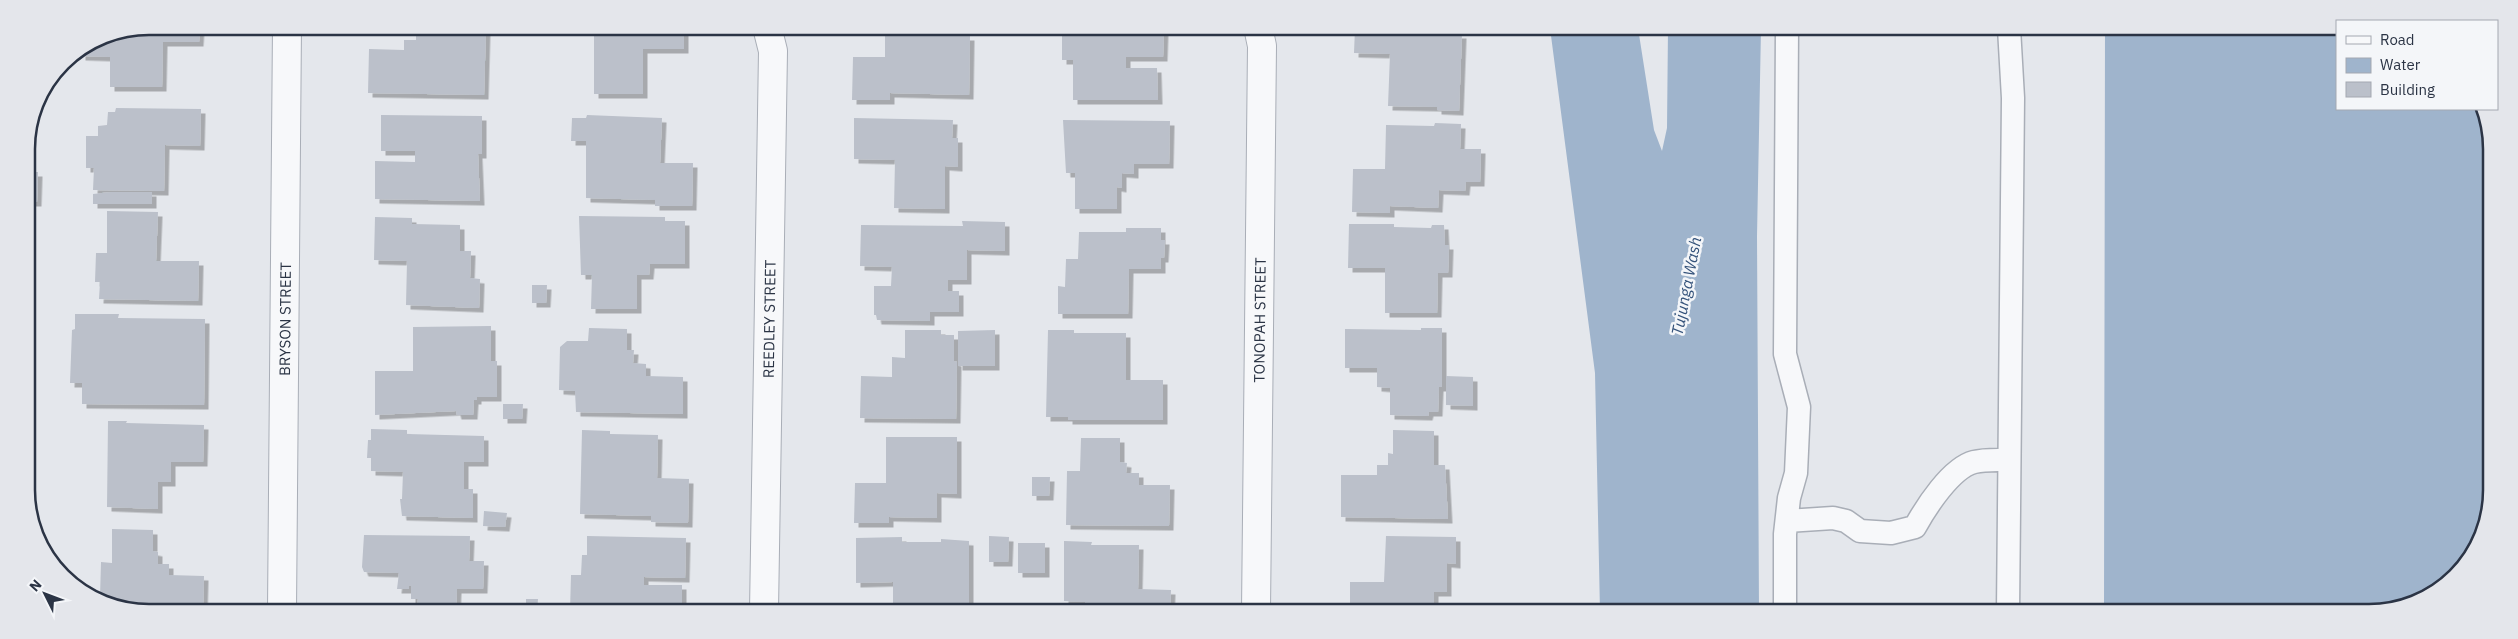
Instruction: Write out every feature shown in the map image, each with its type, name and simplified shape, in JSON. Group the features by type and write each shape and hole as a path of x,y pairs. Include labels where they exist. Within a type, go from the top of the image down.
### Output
{"street":[{"name":"BRYSON STREET","path":"282,604 287,35"},
{"name":"REEDLEY STREET","path":"764,604 773,51 769,35"},
{"name":"TONOPAH STREET","path":"1256,604 1262,46 1260,35"}],"lane":[{"path":"1785,604 1787,521 1796,474 1799,407 1785,354 1787,35"},
{"path":"2009,35 2012,98"},
{"path":"2008,604 2014,35"},
{"path":"1787,521 1833,518 1846,521 1860,531 1890,533 1915,527 1928,504 1948,480 1974,462 2009,460"}],"water":[{"name":"Tujunga Wash","path":"1551,35 1639,35 1654,130 1662,151 1667,128 1668,35 1761,35 1757,236 1759,604 1600,604 1595,373"},
{"path":"2105,35 2336,35 2336,110 2476,110 2483,141 2483,498 2474,534 2468,547 2455,565 2426,589 2399,600 2377,604 2104,604"}],"building":[{"path":"199,35 199,42 163,42 162,87 110,87 110,57 84,56 92,50 112,41 134,36"},
{"path":"416,35 486,35 484,95 368,93 369,49 404,50 404,40 416,40"},
{"path":"594,35 684,35 684,49 643,49 643,94 594,94"},
{"path":"885,35 970,36 969,95 890,93 890,100 852,100 853,57 885,57"},
{"path":"1062,35 1164,35 1163,57 1126,57 1126,68 1157,68 1158,100 1073,100 1073,60 1062,60"},
{"path":"1355,35 1462,35 1459,111 1437,110 1437,107 1388,106 1390,54 1354,53"},
{"path":"116,108 201,109 200,146 165,145 164,191 93,190 94,168 86,168 86,136 98,136 98,126 107,125 108,112 115,112"},
{"path":"381,115 482,116 482,154 478,154 480,201 375,199 375,161 415,162 415,151 381,151"},
{"path":"587,115 662,118 660,163 693,163 692,206 655,206 655,200 586,198 586,141 571,141 572,118 586,118"},
{"path":"854,118 953,120 952,138 958,138 958,167 945,166 945,209 894,208 895,160 854,159"},
{"path":"1063,120 1170,121 1169,164 1134,164 1134,174 1122,173 1122,188 1117,187 1117,209 1075,209 1075,173 1066,173"},
{"path":"1435,123 1461,124 1460,149 1481,149 1480,182 1466,182 1465,191 1439,190 1438,208 1390,206 1390,213 1352,212 1353,169 1385,169 1386,125 1434,126"},
{"path":"35,172 38,172 37,202 35,202"},
{"path":"152,192 152,204 93,204 93,194"},
{"path":"107,211 158,212 156,261 199,261 198,301 99,299 100,282 95,282 96,253 107,253"},
{"path":"579,216 665,217 665,221 685,221 685,264 650,264 649,275 637,275 637,309 591,309 592,275 581,275"},
{"path":"375,217 412,218 412,224 460,225 460,251 471,251 470,278 480,279 479,308 406,305 407,261 374,260"},
{"path":"962,221 1005,222 1005,251 967,250 967,280 948,280 948,291 959,291 959,312 930,312 930,321 877,320 876,315 874,315 874,286 891,286 892,267 860,266 861,225 963,226"},
{"path":"1349,224 1394,224 1394,227 1431,228 1432,225 1444,225 1445,245 1449,245 1448,273 1438,273 1437,313 1385,313 1385,268 1348,268"},
{"path":"1126,228 1161,228 1161,240 1165,240 1164,258 1161,258 1161,269 1129,269 1128,314 1058,314 1058,286 1065,287 1066,259 1078,259 1079,232 1126,232"},
{"path":"532,285 547,285 546,303 532,303"},
{"path":"75,314 119,314 118,318 205,319 204,405 82,404 82,383 70,383 72,330 75,329"},
{"path":"491,326 491,361 497,361 497,397 477,397 477,400 474,400 473,415 457,415 456,411 375,415 375,371 413,371 413,327"},
{"path":"589,328 627,329 627,350 634,350 633,363 646,364 646,376 683,377 683,414 576,412 575,391 559,390 560,347 567,341 588,341"},
{"path":"1421,328 1442,328 1442,387 1439,387 1438,412 1429,412 1428,416 1390,415 1390,388 1377,387 1377,368 1345,368 1345,329 1421,330"},
{"path":"905,330 941,330 941,335 954,335 954,361 957,362 956,419 860,418 861,376 892,377 892,357 905,358"},
{"path":"995,330 995,366 958,366 958,331"},
{"path":"1048,330 1074,330 1074,333 1126,333 1126,380 1163,380 1163,420 1068,420 1068,417 1046,417"},
{"path":"1446,376 1473,377 1473,406 1446,405"},
{"path":"503,404 523,404 522,419 503,419"},
{"path":"108,421 204,425 203,462 171,462 171,482 158,482 158,509 107,507"},
{"path":"371,429 407,430 407,434 484,436 484,462 464,462 464,489 473,489 473,518 402,516 400,499 402,499 403,472 371,471 371,458 367,458 368,440 371,440"},
{"path":"582,430 610,431 610,434 658,435 657,478 689,479 688,523 651,522 651,516 580,514"},
{"path":"1393,430 1434,431 1434,465 1445,465 1448,519 1341,517 1341,475 1377,475 1377,465 1388,465 1388,453 1393,454"},
{"path":"886,437 957,437 957,494 937,493 937,518 889,517 889,523 854,523 855,483 886,483"},
{"path":"1081,438 1120,438 1120,462 1127,463 1126,473 1139,473 1139,485 1170,485 1169,526 1066,525 1067,471 1080,471"},
{"path":"1032,477 1050,477 1049,496 1032,496"},
{"path":"484,511 507,513 505,527 483,526"},
{"path":"112,529 153,530 153,551 158,552 158,564 169,564 169,575 204,576 203,604 134,603 105,595 100,593 101,562 112,563"},
{"path":"364,535 470,536 469,561 484,561 483,589 457,589 456,604 418,604 418,599 411,599 411,586 409,586 409,589 397,589 399,573 364,572 362,567"},
{"path":"587,536 686,538 685,578 644,577 644,585 682,585 682,604 570,604 571,575 581,575 582,555 587,555"},
{"path":"989,536 1009,537 1008,562 989,562"},
{"path":"1386,536 1456,537 1456,564 1447,563 1447,592 1434,592 1434,604 1350,604 1350,582 1384,582"},
{"path":"902,537 902,542 941,542 941,539 969,541 969,604 893,604 893,582 856,583 856,538"},
{"path":"1064,541 1092,542 1091,545 1139,545 1138,589 1171,590 1170,604 1085,604 1085,602 1064,601"},
{"path":"1018,543 1045,543 1045,573 1018,573"},
{"path":"526,599 538,599 538,604 526,604"}]}
